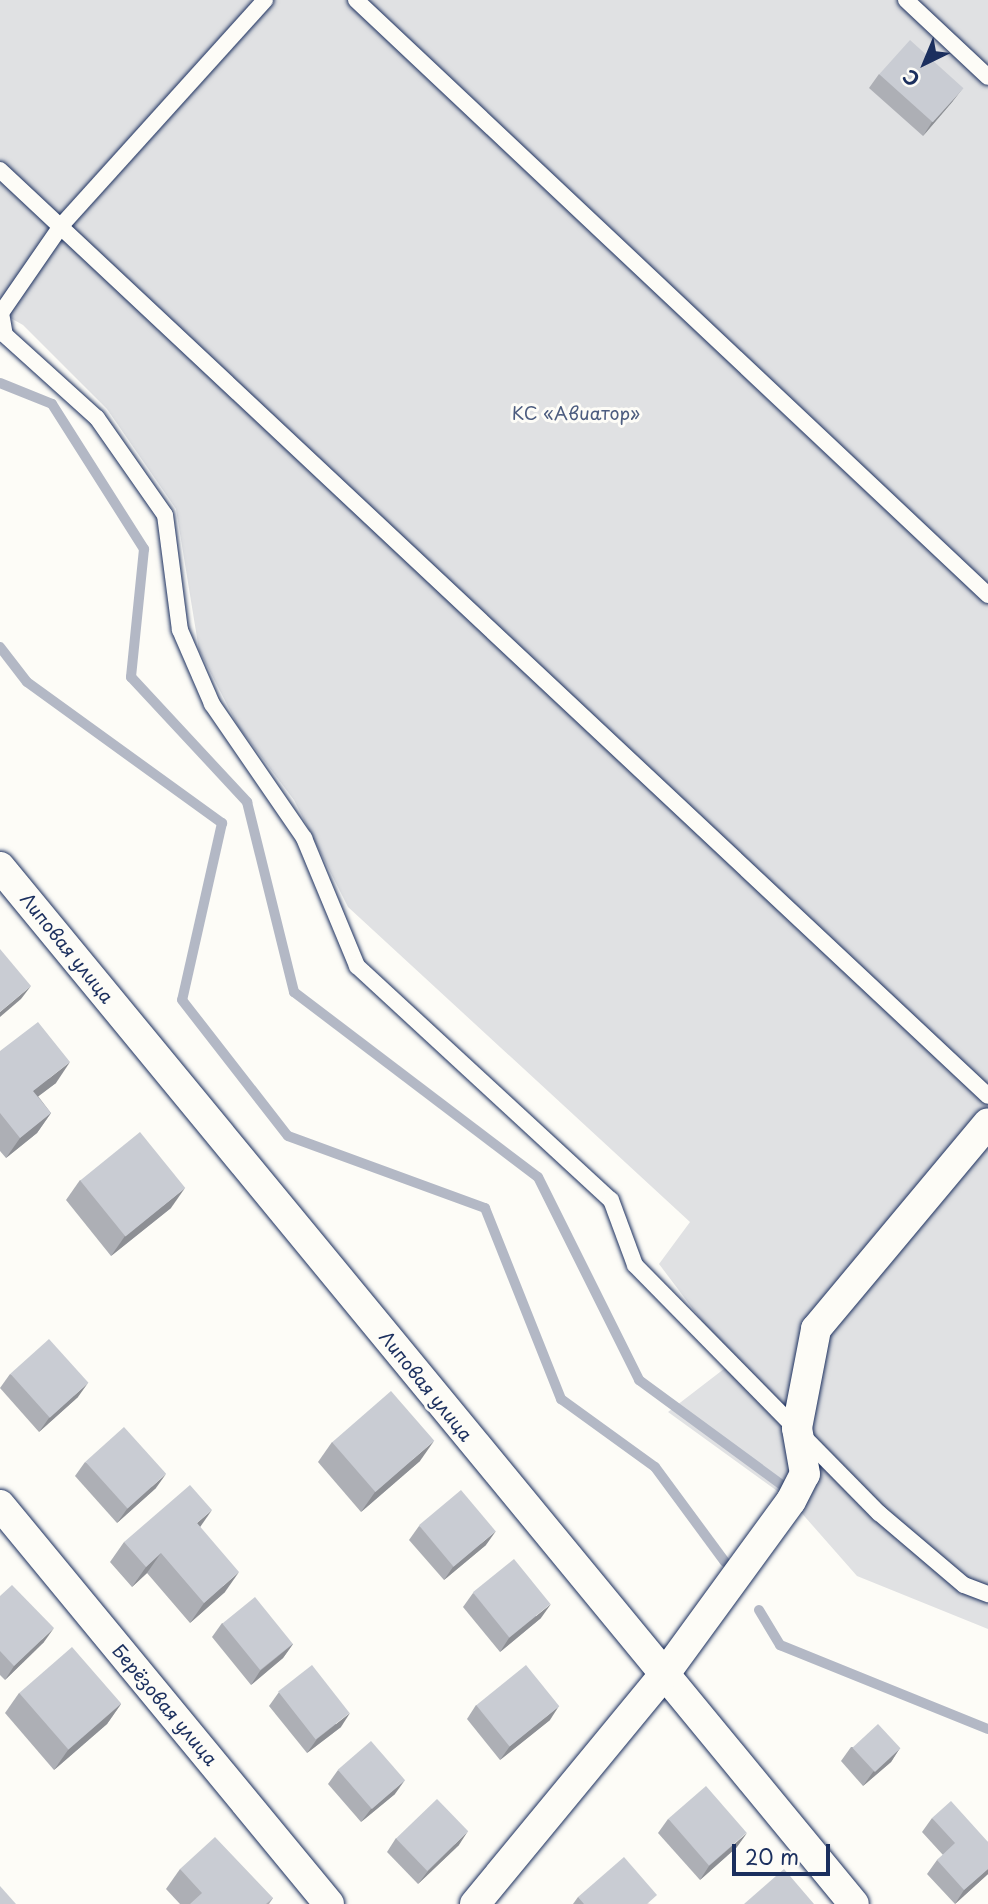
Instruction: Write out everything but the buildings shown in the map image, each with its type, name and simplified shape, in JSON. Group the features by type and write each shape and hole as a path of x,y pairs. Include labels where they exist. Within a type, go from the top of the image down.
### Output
{"street":[{"name":"Липовая улица","path":"0,867 854,1904"},
{"path":"475,1904 664,1675 791,1501 805,1474 797,1428 816,1329 988,1123"},
{"name":"Берёзовая улица","path":"0,1505 329,1904"}],"lane":[{"path":"265,0 61,226 1,313 5,335 97,418 164,515 180,629 212,704 304,838 357,966 611,1200 635,1265 879,1513 964,1585 988,1594"},
{"path":"356,0 988,595"},
{"path":"906,0 988,77"},
{"path":"0,170 988,1096"}],"green space":[{"name":"КС «Авиатор»","path":"0,0 988,0 988,1629 857,1576 791,1501 668,1412 733,1362 659,1264 690,1222 348,907 294,800 238,726 199,650 176,509 107,409 23,325 0,312"}],"waterway":[{"path":"0,383 52,404 144,549 131,677 247,802 294,992 538,1177 639,1380 786,1488"},
{"path":"0,647 27,682 222,823 182,1000 288,1136 485,1208 561,1399 655,1467 725,1562"},
{"path":"759,1610 780,1645 988,1729"}]}
